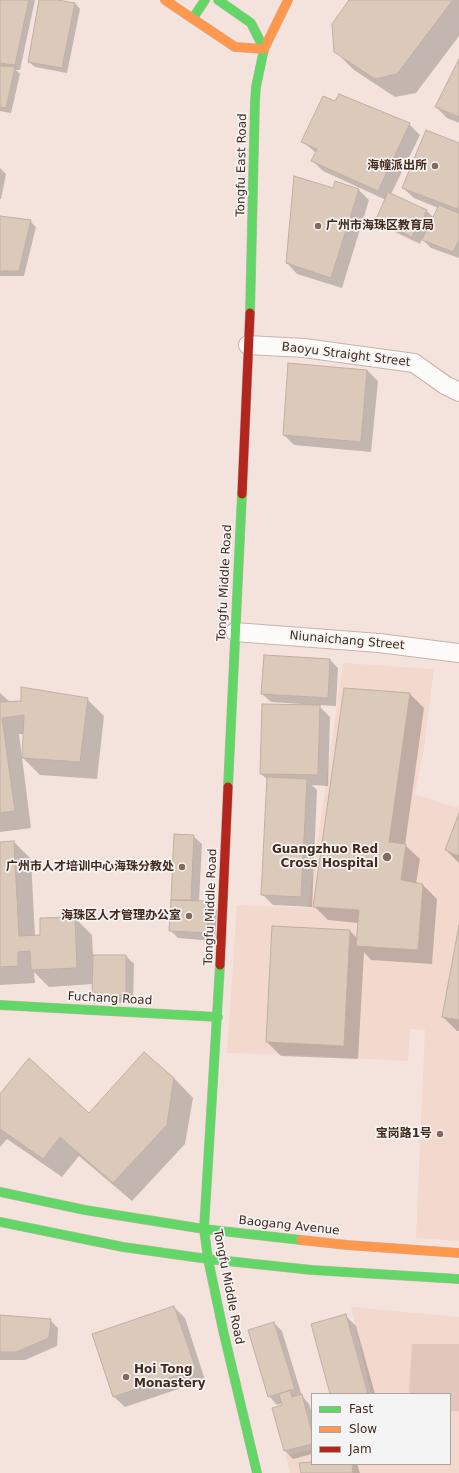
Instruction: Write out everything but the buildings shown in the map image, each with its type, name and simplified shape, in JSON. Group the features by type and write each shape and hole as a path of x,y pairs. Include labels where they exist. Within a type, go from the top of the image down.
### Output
{"main road":[{"path":"165,0 235,47 264,49"},
{"path":"193,18 204,0"},
{"path":"218,0 251,23 264,49"},
{"name":"Tongfu East Road","path":"248,341 252,264 256,87 264,49 288,0"},
{"name":"Tongfu Middle Road","path":"248,341 218,1017 204,1229 208,1259 223,1330 257,1473"},
{"name":"Fuchang Road","path":"0,1005 218,1017"},
{"name":"Baogang Avenue","path":"0,1192 85,1210 204,1229 347,1245 459,1253"},
{"path":"0,1222 123,1247 208,1259 320,1270 459,1279"}],"street":[{"name":"Baoyu Straight Street","path":"248,341 414,363 459,392"},
{"name":"Niunaichang Street","path":"235,632 379,643 459,653"}],"shaded area":[{"name":"Guangzhuo Red Cross Hospital","path":"343,663 434,669 424,747 415,794 457,808 459,805 459,1241 416,1238 425,1030 410,1029 408,1061 227,1053 237,905 308,908"},
{"path":"351,1307 459,1317 459,1473 290,1473 286,1455 311,1449 311,1465 451,1465 451,1393 371,1393"},
{"path":"412,1344 459,1344 459,1411 451,1411 451,1393 409,1393"}],"traffic: fast":[{"path":"193,18 205,0"},
{"path":"218,0 251,23 264,49 256,87 255,101 250,313"},
{"path":"228,787 242,494"},
{"path":"220,965 204,1229 208,1259 223,1330 257,1473"},
{"path":"0,1005 218,1017"},
{"path":"0,1192 85,1210 204,1229 301,1240"},
{"path":"0,1222 123,1247 208,1259 312,1270 459,1279"}],"traffic: slow":[{"path":"165,0 235,47 264,49 288,0"},
{"path":"301,1240 347,1245 459,1253"}],"traffic: jam":[{"path":"242,494 250,313"},
{"path":"220,965 228,787"}],"place":[{"name":"海幢派出所","path":"435,166"},
{"name":"广州市海珠区教育局","path":"318,226"},
{"name":"Guangzhuo Red Cross Hospital","path":"387,857"},
{"name":"广州市人才培训中心海珠分教处","path":"182,867"},
{"name":"海珠区人才管理办公室","path":"189,916"},
{"name":"宝岗路1号","path":"440,1134"},
{"name":"Hoi Tong Monastery","path":"126,1377"}]}
